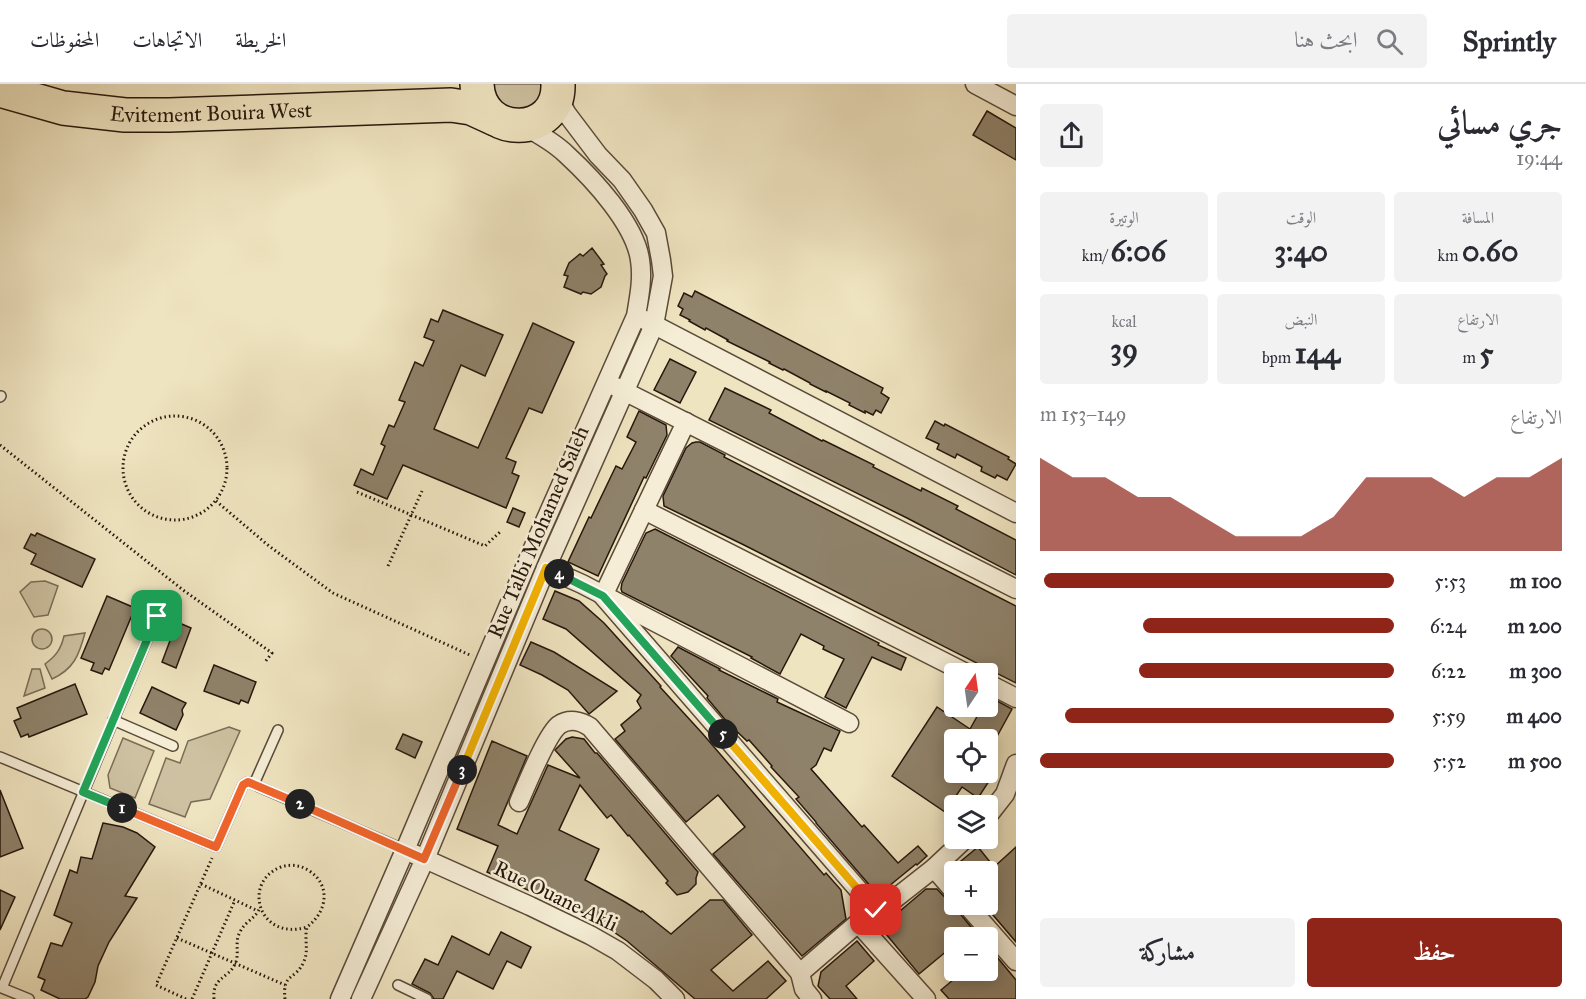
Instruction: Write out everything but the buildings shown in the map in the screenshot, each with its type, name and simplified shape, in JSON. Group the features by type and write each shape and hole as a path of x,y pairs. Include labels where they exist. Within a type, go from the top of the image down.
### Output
{"highway":[{"name":"Evitement Bouira West","path":"39,84 115,98 172,99 436,84"},
{"path":"477,84 483,107 510,122 535,122 545,116 552,108 561,88"},
{"name":"Evitement Bouira West","path":"0,90 63,108 125,115 451,105 471,108 510,122"}],"street":[{"path":"975,84 1016,106"},
{"name":"Rue Talbi Mohamed Saleh","path":"361,999 424,859 546,568 654,325 663,276 656,233 622,180 598,155 567,114 561,88"},
{"name":"Rue Talbi Mohamed Saleh","path":"340,999 564,475 636,316 641,275 640,259 632,235 603,193 566,153 510,122"},
{"path":"636,316 1016,513"},
{"path":"606,382 1016,589"},
{"path":"603,596 686,422"},
{"path":"644,510 946,663"},
{"path":"546,568 849,723"},
{"path":"603,596 876,910"},
{"path":"998,689 1016,698"},
{"path":"519,802 550,735 560,724 573,720 583,722 598,736 800,973 804,989 812,999"},
{"path":"1010,800 1016,764"},
{"path":"800,973 858,923 892,901 954,849"},
{"name":"Rue Ouane Akli","path":"405,850 590,935 618,951 656,980 675,999"},
{"path":"934,868 944,880"},
{"path":"976,915 1016,961"},
{"path":"858,923 926,999"}],"lane":[{"path":"28,999 2,988 157,616"},
{"path":"113,720 173,746"},
{"path":"254,784 278,730"},
{"path":"0,757 216,847 243,785 248,782 405,850"},
{"path":"398,985 427,999"}],"path":[{"path":"169,417 187,418 203,424 216,436 225,451 227,468 225,485 216,501 204,512 188,519 170,520 154,516 140,506 129,493 124,477 126,452 139,431 153,421 169,417"},
{"path":"0,445 183,590 272,653 265,662"},
{"path":"388,566 422,491"},
{"path":"357,492 484,546 501,531"},
{"path":"216,501 269,546 333,593 484,662"},
{"path":"186,999 156,985 216,847"},
{"path":"201,884 259,909 270,923 288,930 298,930 315,921 321,912 324,891 314,874 305,868 294,865 274,870 261,886 259,909 256,916 238,934 235,963 233,968 219,979 214,988 214,999"},
{"path":"192,999 235,900"},
{"path":"285,999 284,988 287,980 298,971 307,953 305,936 307,927"},
{"path":"177,938 285,985"}],"shaded area":[{"path":"489,84 543,84 538,99 532,107 508,112"},
{"path":"45,581 58,586 48,615 34,617 20,592 31,582"},
{"path":"42,629 49,632 52,639 49,646 42,649 35,646 32,639 35,632"},
{"path":"85,633 71,666 52,679 45,664 58,652 64,636"},
{"path":"32,669 40,669 45,688 24,696"},
{"path":"229,727 240,731 210,799 191,802 185,817 149,804 166,758 180,763 188,741"},
{"path":"123,738 154,751 135,798 110,788 108,775"}],"route":[{"path":"157,616 83,792 216,847 243,785 248,782 424,859 546,568 603,596 876,910"}]}
